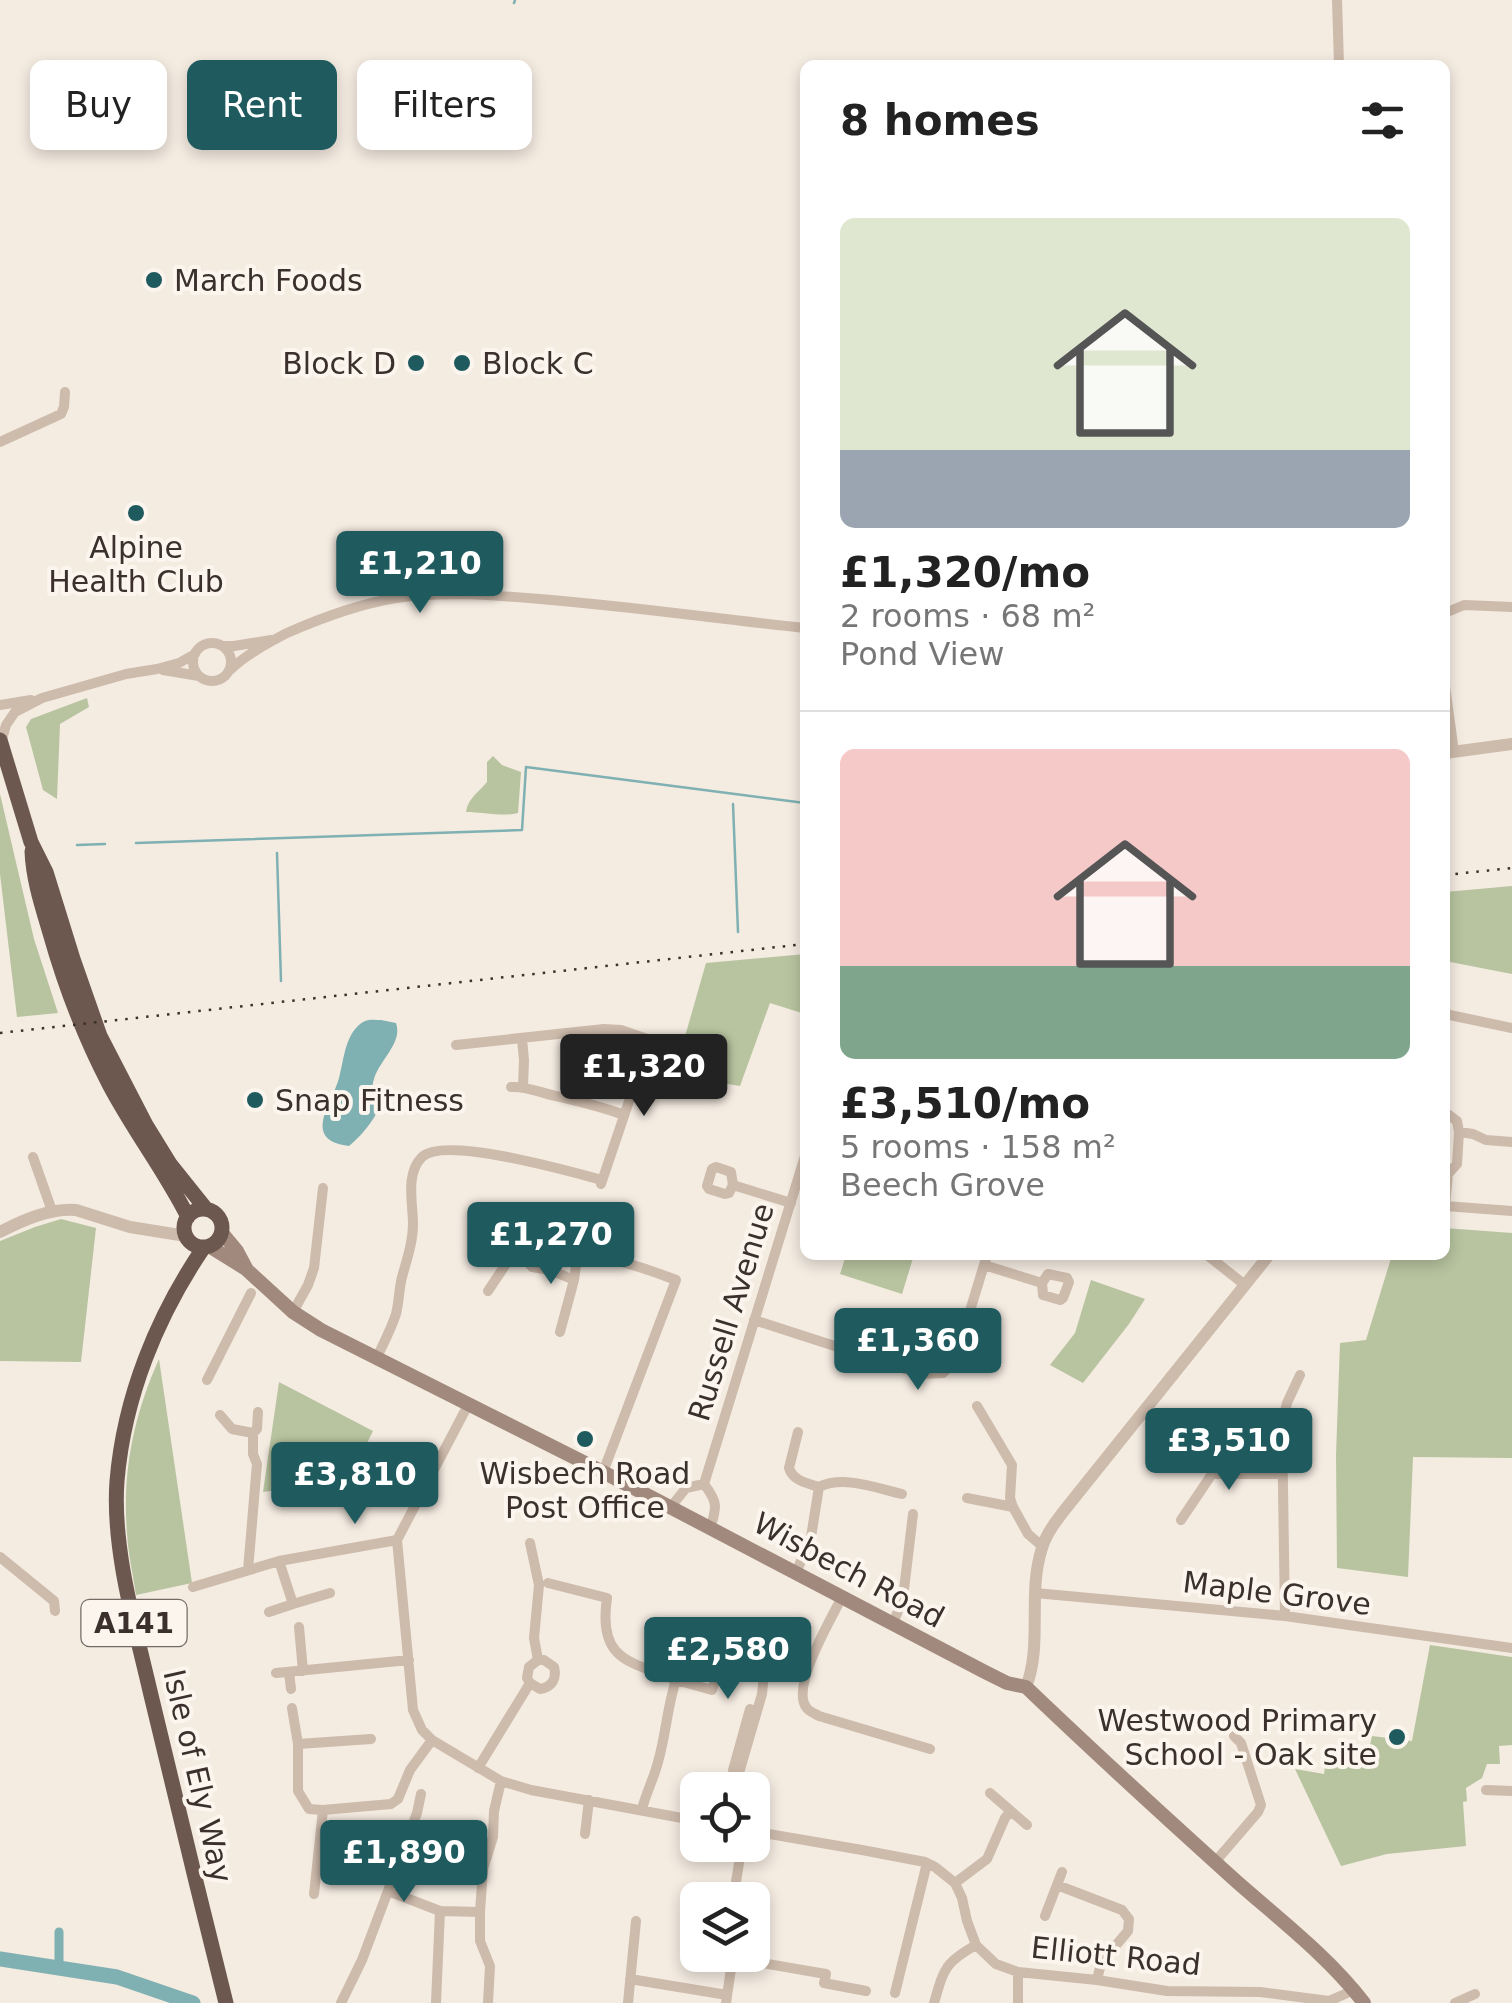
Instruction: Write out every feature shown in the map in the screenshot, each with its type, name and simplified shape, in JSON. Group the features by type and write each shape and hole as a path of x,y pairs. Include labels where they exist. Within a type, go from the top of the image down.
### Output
{"highway":[{"path":"0,741 32,842 46,872 85,1016 110,1085 170,1184 194,1235"},
{"path":"93,1037 170,1164 206,1210"},
{"path":"194,1235 196,1211 206,1210 220,1219 222,1233"},
{"name":"A141","path":"194,1235 219,1239 222,1233"},
{"name":"Isle of Ely Way","path":"194,1235 186,1273 140,1372 117,1482 129,1600 226,2003"}],"main road":[{"name":"Wisbech Road","path":"222,1233 246,1269"},
{"name":"Wisbech Road","path":"194,1235 246,1269 293,1312 322,1330 1008,1683 1026,1688 1364,2003"}],"street":[{"path":"1337,0 1340,60"},
{"path":"0,442 60,414 65,392"},
{"path":"157,669 218,680 238,662 276,639 314,622 396,598 478,594 800,627"},
{"path":"1450,610 1464,606 1512,607"},
{"path":"0,706 179,663 204,644 234,646 276,639"},
{"path":"222,646 231,656 230,670"},
{"path":"195,654 194,668 199,676"},
{"path":"0,741 14,712 42,698"},
{"path":"1450,752 1512,744"},
{"path":"1450,1015 1512,1028"},
{"path":"378,1357 396,1313 411,1245 412,1176 420,1159 430,1152 444,1150 516,1158 601,1182 653,1040 604,1029 456,1045"},
{"path":"522,1039 524,1060 517,1087 624,1114"},
{"path":"1450,1115 1457,1120 1459,1132 1457,1164 1450,1172"},
{"path":"1459,1132 1512,1142"},
{"path":"32,1157 52,1211"},
{"name":"Russell Avenue","path":"710,1529 715,1498 704,1484 800,1173"},
{"path":"734,1185 791,1203"},
{"path":"293,1312 314,1268 324,1188"},
{"path":"1450,1206 1512,1211"},
{"path":"0,1232 52,1211 76,1210 130,1228 194,1235"},
{"path":"482,1226 506,1226 515,1232 532,1267 574,1280"},
{"path":"488,1291 519,1245 531,1242 638,1265 676,1280 603,1472"},
{"path":"560,1332 578,1251"},
{"path":"754,1320 921,1374 943,1373 955,1360 986,1260 1042,1283"},
{"path":"1213,1260 1245,1285"},
{"path":"1026,1688 1034,1669 1035,1593 1042,1546 1049,1533 1265,1260"},
{"path":"207,1380 251,1292"},
{"path":"1285,1616 1282,1424 1300,1375"},
{"path":"468,1405 398,1540 413,1710 422,1730 501,1781 530,1790 680,1817"},
{"path":"977,1406 1012,1465 1013,1507 1028,1534 1042,1546"},
{"path":"248,1570 257,1464 253,1433 258,1412"},
{"path":"220,1415 232,1429 253,1433"},
{"path":"798,1432 789,1462 791,1473 799,1480 819,1487 840,1481 902,1494"},
{"path":"1181,1520 1212,1474 1283,1474"},
{"path":"670,1508 686,1488 704,1484"},
{"path":"796,1572 811,1537 819,1487"},
{"path":"967,1498 1013,1507"},
{"path":"893,1624 903,1598 913,1514"},
{"path":"193,1587 279,1561 398,1540"},
{"path":"530,1543 539,1585 534,1638 538,1660"},
{"path":"0,1558 54,1600 56,1612"},
{"path":"279,1561 292,1604"},
{"path":"548,1584 608,1598 606,1637 616,1651 676,1680 712,1690 728,1636"},
{"path":"269,1612 330,1593"},
{"name":"Maple Grove","path":"1035,1593 1285,1616 1512,1648"},
{"path":"842,1597 808,1666 804,1705 819,1716 930,1749"},
{"path":"299,1627 303,1670"},
{"path":"276,1673 408,1660"},
{"path":"538,1660 554,1667 552,1684 540,1689 530,1683 528,1667 538,1660"},
{"path":"737,1772 762,1694 765,1664"},
{"path":"290,1672 290,1689"},
{"path":"642,1809 658,1763 668,1702 676,1680"},
{"path":"478,1768 530,1683"},
{"path":"292,1708 298,1744 298,1790 309,1808 391,1804 398,1799 410,1770 432,1740"},
{"path":"735,1772 750,1708"},
{"path":"1216,1862 1260,1805 1241,1743 1234,1736"},
{"path":"298,1744 371,1739"},
{"path":"488,2003 490,1966 480,1941 480,1912 483,1869 493,1837 501,1781"},
{"path":"1486,1790 1512,1791"},
{"path":"340,2003 362,1960 421,1794"},
{"path":"990,1794 1027,1825"},
{"path":"585,1834 589,1800"},
{"path":"314,1894 323,1810"},
{"path":"955,1883 987,1859 1010,1812"},
{"path":"770,1834 927,1863 955,1883 976,1945 953,1958 946,1967 934,2003"},
{"path":"895,1994 927,1863"},
{"path":"1045,1916 1062,1872"},
{"path":"1057,1884 1122,1910 1129,1919 1128,1931 1101,1963 1097,1980"},
{"path":"388,1891 440,1911 480,1912"},
{"path":"436,2003 440,1911"},
{"path":"628,2003 636,1922"},
{"name":"Elliott Road","path":"976,1945 996,1964 1018,1972 1097,1980 1167,1997 1329,2001 1354,1990"},
{"path":"770,1963 826,1974 824,1983 866,1991"},
{"path":"630,1979 727,1999 731,1972"},
{"path":"1018,1972 1018,2003"},
{"path":"1455,2003 1475,1994"}],"green space":[{"path":"87,698 89,707 60,724 57,799 43,790 26,727 31,719"},
{"path":"493,756 502,765 521,772 518,813 466,812 471,799 487,782 487,762"},
{"path":"0,794 34,939 58,1013 17,1017 0,874"},
{"path":"1512,886 1512,974 1450,962 1450,892"},
{"path":"800,954 800,1012 770,1003 740,1086 674,1075 706,963"},
{"path":"61,1219 96,1228 81,1362 0,1361 0,1241"},
{"path":"1450,1228 1512,1233 1512,1458 1413,1457 1408,1577 1337,1568 1340,1343 1366,1340 1390,1260 1450,1260"},
{"path":"844,1260 912,1260 902,1294 840,1274"},
{"path":"1091,1280 1145,1299 1083,1383 1050,1365 1075,1333"},
{"path":"159,1359 192,1583 136,1595 127,1533 128,1465 143,1401"},
{"path":"279,1382 373,1431 348,1481 263,1492"},
{"path":"1430,1645 1512,1657 1512,1745 1499,1746 1500,1764 1487,1764 1482,1778 1466,1788 1466,1846 1387,1854 1341,1866 1295,1769 1324,1774 1326,1761 1335,1762 1338,1746 1369,1750 1372,1736 1412,1741"}],"water":[{"path":"365,1021 396,1023 397,1030 394,1044 374,1079 377,1112 349,1146 335,1142 326,1136 323,1120 349,1039"}],"waterway":[{"path":"136,843 522,830 526,767 800,802"},
{"path":"733,804 738,932"},
{"path":"77,845 105,844"},
{"path":"277,853 281,981"},
{"path":"59,1932 59,1967"},
{"path":"0,1959 117,1977 193,2003"}],"railway":[{"path":"1450,874 1512,868"},
{"path":"0,1033 800,945"}],"place":[{"name":"March Foods","path":"154,280"},
{"name":"Block D","path":"416,363"},
{"name":"Block C","path":"462,363"},
{"name":"Alpine Health Club","path":"136,513"},
{"name":"Snap Fitness","path":"255,1100"},
{"name":"Wisbech Road Post Office","path":"585,1439"},
{"name":"Westwood Primary School - Oak site","path":"1397,1737"}]}
